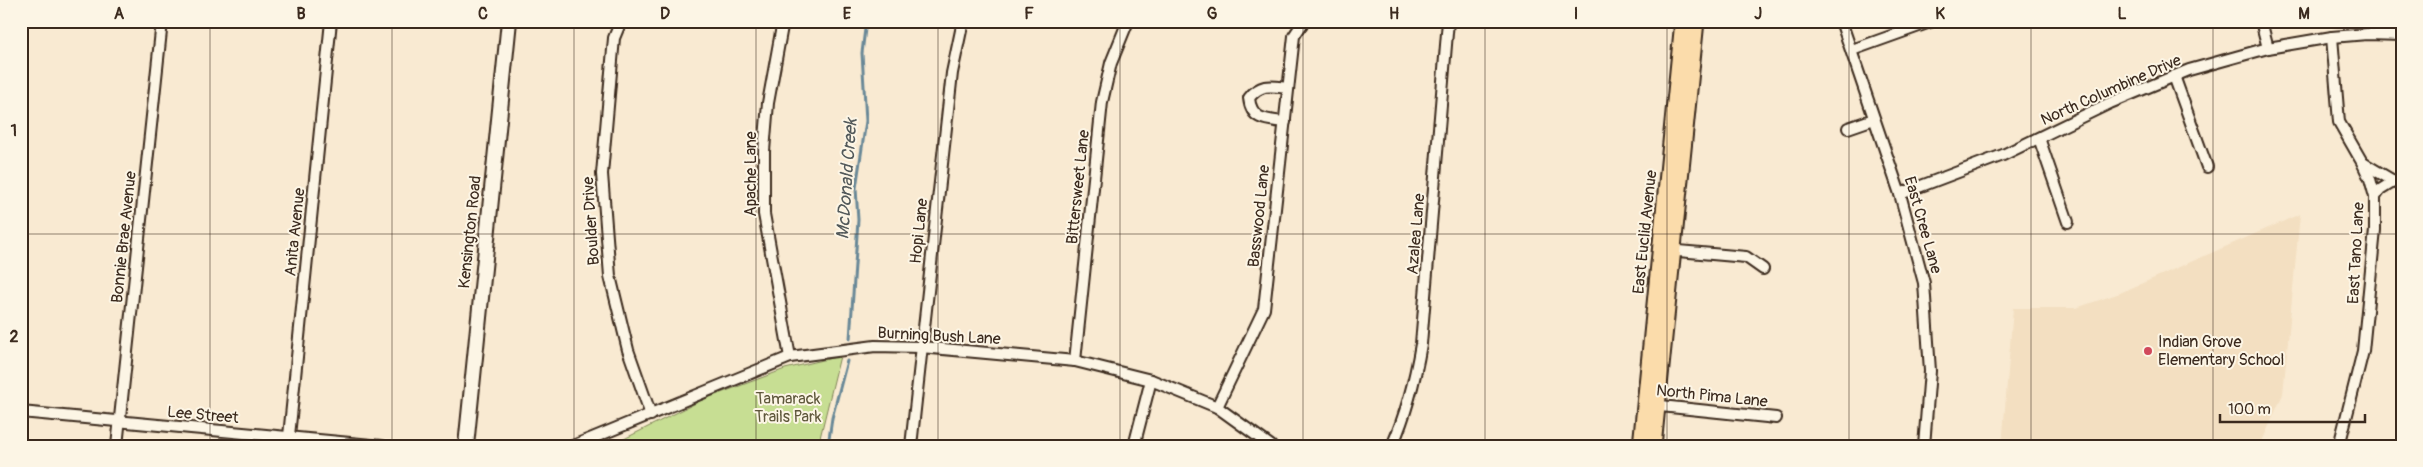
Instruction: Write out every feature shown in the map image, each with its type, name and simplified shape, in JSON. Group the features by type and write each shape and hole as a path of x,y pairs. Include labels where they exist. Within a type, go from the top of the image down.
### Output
{"main road":[{"name":"Kensington Road","path":"466,446 509,21"},
{"name":"East Euclid Avenue","path":"1667,250 1683,21"},
{"name":"East Euclid Avenue","path":"1641,446 1651,405 1667,250 1696,21"},
{"name":"East Euclid Avenue","path":"1651,405 1654,446"}],"street":[{"name":"Anita Avenue","path":"288,442 332,21"},
{"name":"Boulder Drive","path":"621,21 614,38 602,174 610,276 628,350 651,415"},
{"name":"Apache Lane","path":"783,21 768,103 764,151 764,214 790,357"},
{"name":"Hopi Lane","path":"911,446 952,73 963,21"},
{"name":"Bittersweet Lane","path":"1075,361 1102,102 1111,63 1128,21"},
{"name":"Basswood Lane","path":"1217,407 1264,309 1294,36 1304,21"},
{"name":"Azalea Lane","path":"1392,446 1405,416 1415,384 1421,344 1448,21"},
{"name":"East Cree Lane","path":"1842,21 1900,194 1924,283 1929,326 1930,371 1924,446"},
{"path":"1852,50 1933,21"},
{"path":"2261,21 2268,48"},
{"path":"2396,21 2398,34"},
{"name":"Bonnie Brae Avenue","path":"117,446 161,31"},
{"name":"North Columbine Drive","path":"1900,194 2003,155 2110,103 2174,76 2268,48 2332,37 2398,34"},
{"name":"East Tano Lane","path":"2332,37 2339,122 2362,162 2370,179 2375,197 2375,230 2364,351 2339,446"},
{"path":"2174,76 2207,166"},
{"path":"1284,122 1256,116 1250,108 1250,98 1256,89 1264,85 1288,88"},
{"path":"1848,128 1874,119"},
{"path":"2039,138 2068,222"},
{"path":"2362,162 2398,184"},
{"path":"2375,197 2380,190 2398,184"},
{"path":"1667,250 1746,257 1763,269"},
{"name":"Burning Bush Lane","path":"573,446 790,357 875,346 921,347 1075,361 1151,380 1217,407 1271,446"},
{"path":"1134,446 1151,380"},
{"name":"North Pima Lane","path":"1651,405 1776,418"},
{"name":"Lee Street","path":"21,412 288,442 382,446"}],"shaded area":[{"name":"Indian Grove Elementary School","path":"2300,214 2283,394 2260,446 2002,446 2013,308 2076,308 2120,293"}],"green space":[{"name":"Tamarack Trails Park","path":"840,356 818,446 605,446 618,442 702,400 785,369"}],"waterway":[{"name":"McDonald Creek","path":"850,339 858,220 856,188 866,121 862,53 866,21"},
{"name":"McDonald Creek","path":"828,446 832,418 847,361"}],"place":[{"name":"Indian Grove Elementary School","path":"2148,351"}]}
